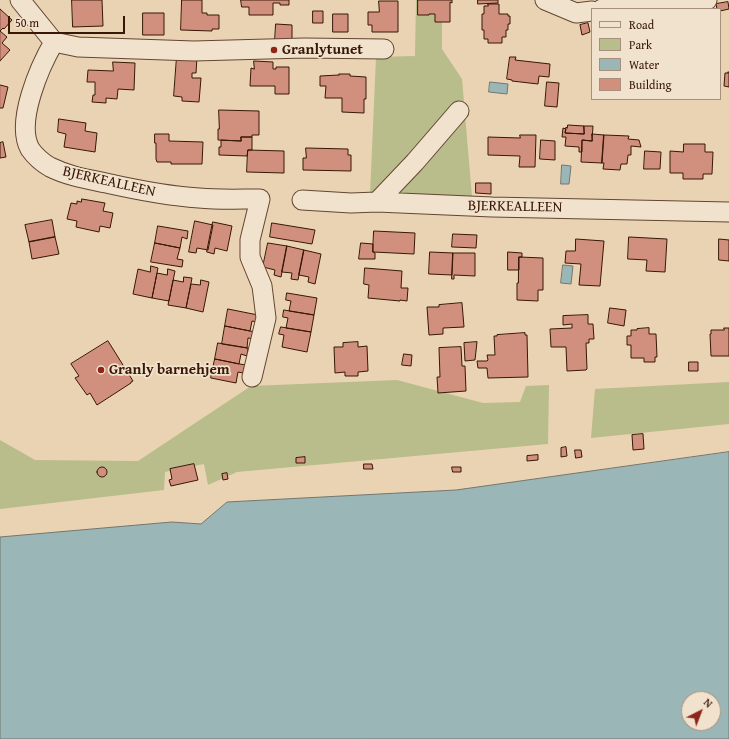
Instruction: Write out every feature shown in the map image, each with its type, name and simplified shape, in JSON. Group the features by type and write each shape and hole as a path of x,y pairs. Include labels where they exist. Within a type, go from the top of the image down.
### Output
{"street":[{"path":"20,0 54,42 78,47 194,51 304,48 384,49"},
{"path":"545,0 584,12"},
{"path":"610,8 666,6 699,3 707,0"},
{"name":"BJERKEALLEEN","path":"54,42 47,54 30,96 26,118 26,137 29,147 44,163 68,174 148,192 199,198 260,199 250,240 250,257 262,286 266,318 252,377"},
{"path":"377,202 415,162 459,111"},
{"name":"BJERKEALLEEN","path":"302,200 492,207 729,212"}],"green space":[{"path":"416,0 442,0 442,49 462,79 472,197 370,195 376,57 415,56"},
{"path":"397,380 483,403 520,402 526,386 549,385 548,444 237,472 208,485 204,464 165,472 164,490 0,509 0,440 35,460 138,461 251,386"},
{"path":"729,382 729,424 591,438 595,389"}],"water":[{"path":"490,82 508,84 507,94 489,92"},
{"path":"562,165 571,166 569,184 561,184"},
{"path":"563,265 573,266 571,284 561,283"},
{"path":"729,452 729,739 0,739 0,537 172,522 201,524 227,502 456,490"}],"building":[{"path":"72,0 102,0 103,26 73,27"},
{"path":"182,0 202,0 202,13 207,13 207,15 219,15 219,29 212,29 212,31 181,30"},
{"path":"241,0 289,0 289,5 273,3 273,15 249,15 249,7 242,7"},
{"path":"418,0 452,0 452,3 450,2 450,22 435,22 435,14 418,15"},
{"path":"478,0 498,0 498,3 478,4"},
{"path":"379,1 398,1 398,32 372,32 372,25 368,25 368,12 379,12"},
{"path":"728,2 729,9 721,11 721,8 717,8 716,4"},
{"path":"488,4 499,4 499,14 508,14 508,16 510,16 510,24 508,24 508,30 506,30 506,37 502,37 502,43 488,43 488,39 484,39 484,30 482,30 482,14 484,14 484,6 488,6"},
{"path":"0,9 12,20 4,29 3,28 0,31"},
{"path":"313,11 323,11 323,23 313,23"},
{"path":"143,13 164,13 164,35 143,35"},
{"path":"333,14 348,14 348,32 333,32"},
{"path":"588,23 590,32 582,35 580,25"},
{"path":"276,24 292,25 292,41 275,40"},
{"path":"0,31 7,37 2,43 10,50 0,61"},
{"path":"177,56 197,57 196,73 192,73 192,78 201,78 199,102 182,101 182,97 174,96"},
{"path":"510,57 516,57 515,60 550,64 549,77 539,76 538,84 507,79"},
{"path":"254,61 273,62 273,69 276,69 276,67 289,67 289,94 275,94 275,86 250,86 251,68 254,69"},
{"path":"113,62 135,63 134,90 118,89 117,99 106,98 106,103 92,102 93,95 95,95 95,82 87,82 88,70 113,71"},
{"path":"728,72 729,87 724,86 725,73"},
{"path":"350,74 350,76 366,77 366,99 364,99 364,113 342,112 342,98 325,98 326,86 320,86 320,76"},
{"path":"547,82 559,83 557,107 545,106"},
{"path":"0,85 8,87 3,108 0,108"},
{"path":"219,110 259,111 259,135 252,135 252,137 241,137 241,141 218,140"},
{"path":"59,119 86,123 85,131 97,133 95,152 64,147 66,134 58,132"},
{"path":"568,125 584,126 584,134 565,133"},
{"path":"584,126 593,126 592,141 582,140 582,152 579,152 579,147 565,146 566,137 562,137 563,128 566,129 565,133 584,134"},
{"path":"155,134 169,134 169,141 203,142 202,164 171,164 171,162 157,162"},
{"path":"592,134 604,135 602,163 581,162 582,140 592,141"},
{"path":"520,135 536,135 535,167 519,167 520,156 488,155 488,137 520,138"},
{"path":"604,135 629,136 628,139 639,140 641,147 631,146 631,155 628,155 627,164 621,164 620,170 603,169"},
{"path":"241,137 252,137 252,150 248,150 247,156 219,155 221,140 241,141"},
{"path":"541,140 555,141 555,160 540,159"},
{"path":"3,142 6,157 0,158 0,143"},
{"path":"684,144 705,144 705,152 713,152 712,174 703,174 703,179 683,179 683,173 670,173 670,151 683,152"},
{"path":"306,148 348,149 348,155 351,155 351,171 303,170 303,158 306,158"},
{"path":"248,150 284,151 284,173 247,172"},
{"path":"645,151 661,152 660,169 644,169"},
{"path":"476,183 491,183 491,194 476,193"},
{"path":"82,199 105,203 103,211 113,213 110,228 100,226 99,232 76,227 77,221 67,219 71,203 77,204 77,201 81,202"},
{"path":"52,220 55,237 29,242 25,225"},
{"path":"195,221 213,225 208,250 197,248 196,253 189,252"},
{"path":"213,222 232,226 227,251 215,248 214,254 207,252"},
{"path":"272,223 315,230 312,244 270,237"},
{"path":"158,226 188,231 187,239 182,237 180,248 155,243"},
{"path":"374,231 415,233 414,254 373,252"},
{"path":"453,234 477,235 476,248 452,247"},
{"path":"55,237 59,254 32,259 29,242"},
{"path":"629,237 667,239 665,272 646,271 647,260 628,259"},
{"path":"576,239 604,241 600,286 579,285 581,264 565,263 566,251 575,251"},
{"path":"719,239 729,240 729,261 719,260"},
{"path":"155,243 180,248 177,259 183,260 182,267 151,262"},
{"path":"268,243 287,246 281,277 274,275 275,270 263,267"},
{"path":"361,243 373,244 375,259 359,259"},
{"path":"287,246 304,250 298,280 291,279 292,273 282,272"},
{"path":"304,250 321,254 315,284 308,282 309,277 299,275"},
{"path":"430,252 453,253 452,275 429,274"},
{"path":"508,252 522,253 522,257 519,257 519,270 508,270"},
{"path":"453,253 475,253 475,276 454,275 454,279 452,279"},
{"path":"519,257 543,258 543,290 538,290 538,301 517,300"},
{"path":"151,266 158,268 152,298 133,294 138,269 150,272"},
{"path":"365,268 402,271 401,288 408,288 407,301 368,298 369,285 364,284"},
{"path":"168,269 175,271 169,301 152,298 157,273 167,275"},
{"path":"184,277 192,278 186,308 168,305 173,280 183,282"},
{"path":"201,280 209,282 203,312 186,308 191,284 200,285"},
{"path":"287,293 317,298 314,315 289,311 291,301 286,300"},
{"path":"462,303 464,327 443,328 443,334 429,335 427,307 439,307 439,305"},
{"path":"610,308 626,310 624,326 608,323"},
{"path":"228,309 258,315 257,322 252,321 250,331 225,326"},
{"path":"284,310 314,315 311,332 286,328 288,318 283,317"},
{"path":"588,315 588,324 593,324 594,339 589,339 589,343 586,343 587,369 567,371 566,347 551,347 550,329 572,328 572,324 563,325 563,316"},
{"path":"225,326 255,332 254,339 248,338 247,348 222,344"},
{"path":"281,327 311,332 307,352 282,347 284,335 279,334"},
{"path":"649,328 649,334 656,334 657,357 655,357 655,362 644,362 644,358 631,358 631,345 627,345 627,336 631,336 631,330"},
{"path":"724,328 729,328 729,356 711,356 711,330 724,330"},
{"path":"525,333 525,335 527,335 528,377 488,378 487,368 478,368 477,361 487,361 487,355 495,355 494,336"},
{"name":"Granly barnehjem","path":"108,341 133,381 97,405 90,393 87,395 75,378 79,376 71,364"},
{"path":"358,342 358,347 367,346 368,371 358,372 358,376 345,376 345,372 335,373 334,347 343,347 343,343"},
{"path":"477,342 475,360 465,361 464,343"},
{"path":"218,343 248,348 247,356 241,354 239,364 215,359"},
{"path":"461,347 462,366 465,366 466,391 438,393 437,377 440,377 439,348"},
{"path":"404,354 412,355 411,366 402,365"},
{"path":"215,359 245,365 243,373 238,372 236,383 211,378"},
{"path":"689,362 698,362 698,371 689,371"},
{"path":"643,434 644,449 633,450 632,435"},
{"path":"566,447 567,456 561,457 561,448"},
{"path":"575,450 581,450 582,457 576,458"},
{"path":"538,455 538,460 527,461 527,456"},
{"path":"305,457 305,463 296,463 296,458"},
{"path":"194,464 198,480 171,486 169,480 172,479 170,469"},
{"path":"364,464 372,464 373,469 364,469"},
{"path":"100,467 104,467 106,468 106,476 100,477 97,474 97,470"},
{"path":"452,467 461,467 461,472 453,472"},
{"path":"227,473 228,479 223,480 222,474"}],"place":[{"name":"Granlytunet","path":"274,50"},
{"name":"Granly barnehjem","path":"101,370"}]}
